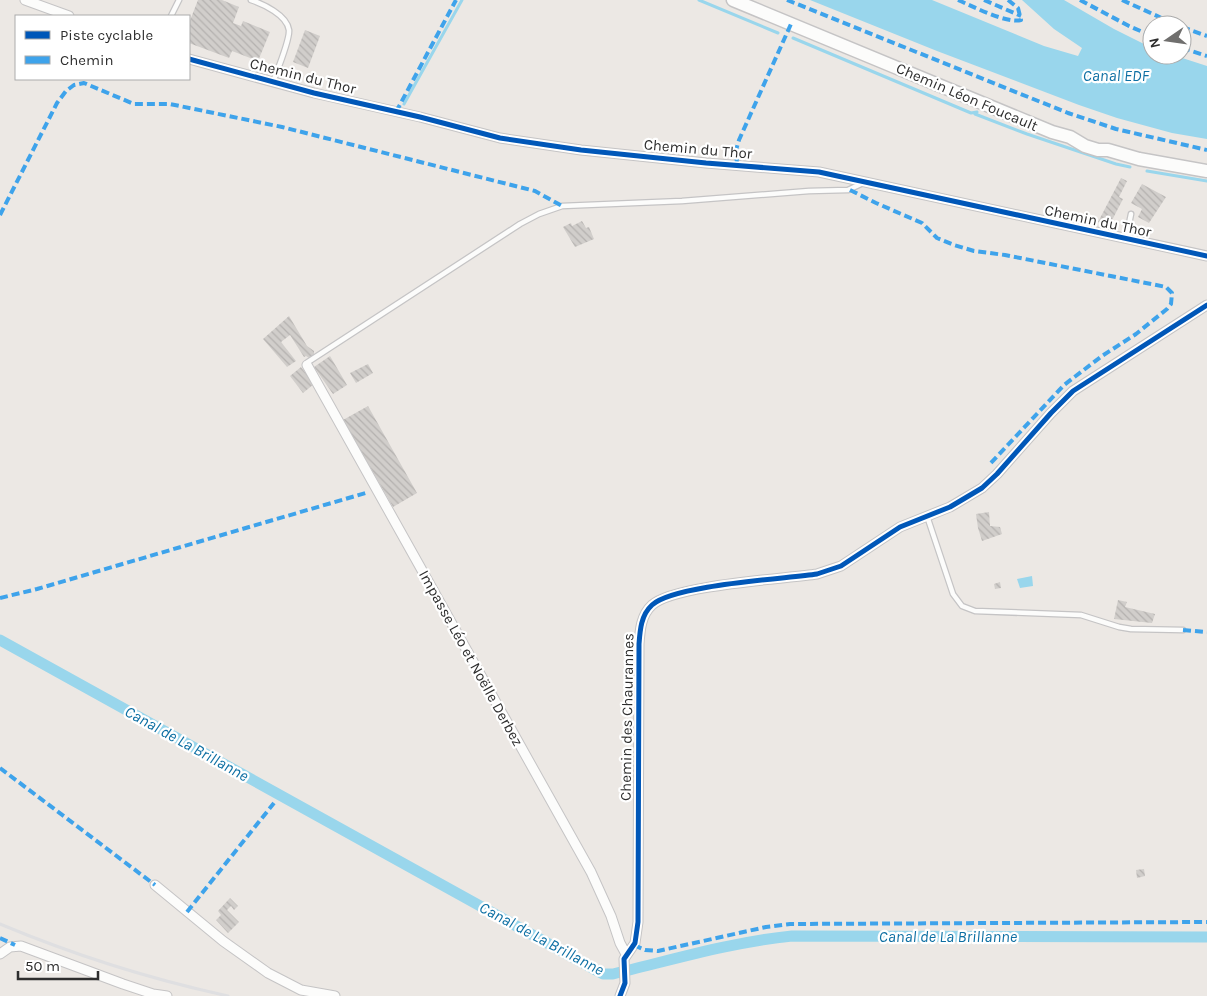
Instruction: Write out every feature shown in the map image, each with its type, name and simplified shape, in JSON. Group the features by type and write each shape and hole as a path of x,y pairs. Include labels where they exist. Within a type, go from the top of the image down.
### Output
{"main road":[{"name":"Chemin Léon Foucault","path":"733,0 1043,129 1070,137 1092,149 1108,150 1139,159 1207,171"}],"street":[{"path":"25,0 66,15"},
{"name":"Chemin du Thor","path":"190,59 273,82 500,138 540,145 706,163 819,172 1125,240 1207,256"},
{"name":"Chemin des Chaurannes","path":"620,996 625,983 623,968 626,954 635,943 638,922 639,644 641,624 646,612 657,601 678,594 714,586 817,574 833,570 900,527 950,507 982,488 1066,398 1080,386 1207,305"},
{"name":"Impasse Léo et Noëlle Derbez","path":"307,365 591,872 626,954"},
{"path":"155,886 223,942 268,973 301,990 335,996"},
{"path":"0,954 10,947 22,946 152,995 168,996"}],"lane":[{"path":"172,15 179,0"},
{"path":"251,0 269,8 284,20 288,26 289,35 273,82"},
{"path":"307,365 308,362 520,224 539,214 562,206 682,201 845,190 864,183"},
{"path":"1125,240 1131,214"},
{"path":"927,516 953,594 958,603 966,608 986,612 1082,616 1131,629 1183,630"}],"water":[{"name":"Canal EDF","path":"810,0 932,0 1044,46 1078,56 1082,48 1054,29 1022,0 1064,0 1142,43 1142,65 1192,65 1192,61 1207,66 1207,139 1172,133 1117,118 937,51"},
{"path":"1032,576 1033,586 1020,588 1017,579"}],"building":[{"path":"198,0 222,0 239,7 233,23 241,26 243,21 270,32 258,61 232,51 229,58 190,43 190,20"},
{"path":"305,30 320,36 308,68 293,62"},
{"path":"1121,178 1127,181 1119,197 1123,199 1108,228 1098,222"},
{"path":"1142,184 1166,197 1149,223 1138,217 1142,209 1131,203"},
{"path":"582,221 586,228 589,227 594,239 575,247 563,227 571,223 572,226"},
{"path":"289,316 307,346 314,351 314,355 309,358 304,357 290,335 281,342 296,361 287,367 263,339"},
{"path":"330,356 347,385 333,394 314,367"},
{"path":"368,364 373,373 356,383 350,373"},
{"path":"301,367 314,384 303,393 290,376"},
{"path":"368,406 417,493 393,507 343,420"},
{"path":"989,512 990,526 1000,527 1002,534 982,541 976,514"},
{"path":"1000,582 1001,588 995,589 994,584"},
{"path":"1118,600 1127,602 1125,607 1155,614 1152,623 1114,619"},
{"path":"1144,869 1145,876 1137,878 1136,870"},
{"path":"230,898 238,906 234,910 231,906 227,910 239,922 228,933 216,920 221,915 218,911"}],"waterway":[{"path":"404,104 462,0"},
{"path":"699,0 778,33"},
{"path":"793,38 971,113 977,112"},
{"path":"975,114 1027,134 1130,167"},
{"path":"1147,171 1207,181"},
{"name":"Canal de La Brillanne","path":"0,640 603,974 613,974 725,947 792,936 1207,937"}],"railway":[{"path":"0,924 112,965 228,996"}],"marked path":[{"path":"396,112 456,0"},
{"path":"787,0 1068,113 1116,129 1207,150"},
{"path":"958,0 999,17 1015,21 1021,20 1018,8 1008,0"},
{"path":"984,0 1021,16"},
{"path":"1080,0 1142,32"},
{"path":"1122,0 1155,15"},
{"path":"737,165 736,150 739,140 791,24"},
{"path":"1192,31 1207,36"},
{"path":"1192,51 1207,56"},
{"path":"0,215 57,103 66,91 74,85 84,83 134,104 170,104 282,127 535,191 562,206"},
{"path":"850,190 922,223 937,238 954,245 974,251 1005,255 1166,287 1172,293 1171,304 1167,309 1136,334 1102,356 1064,385 990,464"},
{"path":"0,598 37,589 369,492"},
{"path":"1183,630 1207,632"},
{"path":"0,768 155,885"},
{"path":"187,912 274,803"},
{"path":"634,945 645,950 658,951 766,927 790,924 1207,922"},
{"path":"0,938 15,945"}],"cycle path":[{"path":"190,59 314,93 420,117 500,138 581,150 819,172 1207,256"},
{"path":"620,996 625,983 624,959 635,943 638,922 639,644 642,623 648,609 664,598 682,592 730,584 817,574 841,566 900,527 950,507 982,488 997,474 1073,391 1207,305"}]}
